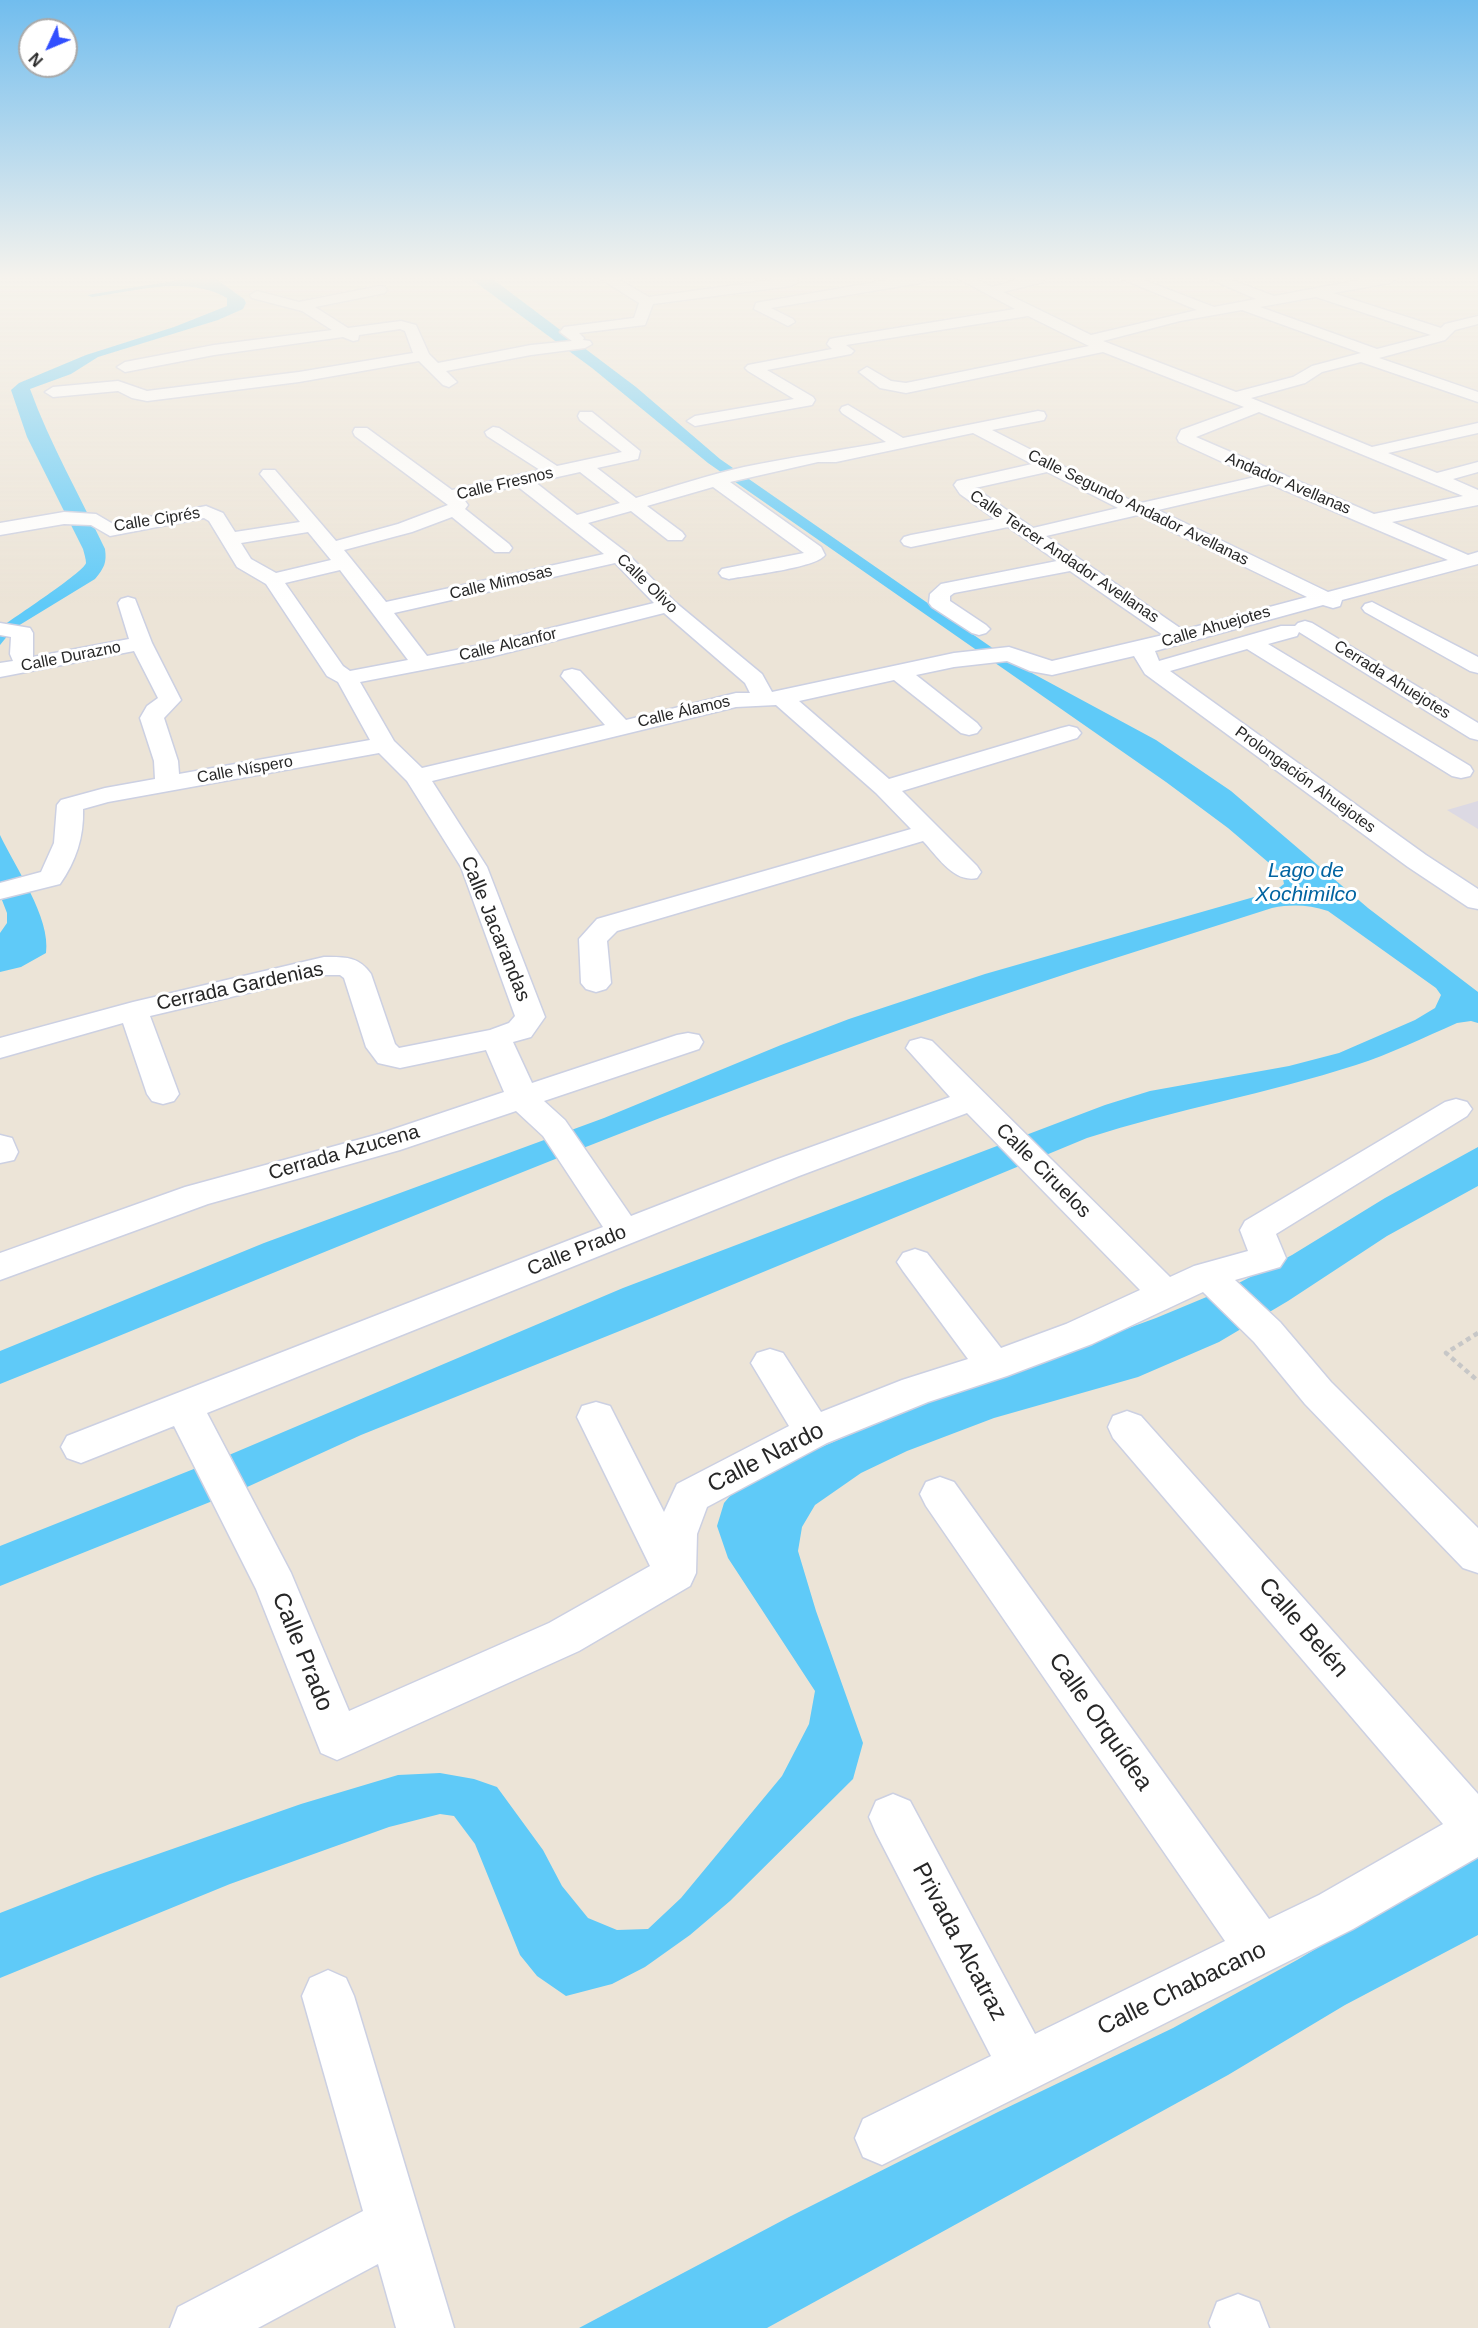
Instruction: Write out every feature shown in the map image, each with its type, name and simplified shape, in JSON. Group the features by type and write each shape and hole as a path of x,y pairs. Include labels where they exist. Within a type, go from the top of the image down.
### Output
{"street":[{"path":"53,392 100,388"},
{"path":"126,388 136,396 214,388"},
{"path":"695,421 806,402 807,400 786,388"},
{"path":"1210,388 1478,497"},
{"path":"1235,397 1270,388"},
{"path":"1454,388 1478,397"},
{"name":"Andador Avellanas","path":"1258,407 1187,434 1185,438 1272,478 1472,559"},
{"path":"848,410 902,444"},
{"name":"Calle Fresnos","path":"273,580 405,528 451,503 519,479 632,455 631,451 586,416"},
{"path":"576,521 742,472 818,457 836,457 1038,416"},
{"name":"Calle Segundo Andador Avellanas","path":"975,428 1126,505 1139,508 1323,598 1363,610 1478,666"},
{"path":"1371,452 1478,428"},
{"path":"361,432 451,503 502,548"},
{"path":"493,432 554,472"},
{"path":"583,466 675,536"},
{"name":"Calle Tercer Andador Avellanas","path":"1048,466 963,485 966,490 1180,636"},
{"path":"1435,479 1478,466"},
{"path":"269,474 340,555 383,609 422,664"},
{"path":"1031,534 1272,478"},
{"name":"Calle Olivo","path":"519,479 619,556 668,606 774,699 893,797"},
{"path":"718,479 814,551 815,555 729,573"},
{"path":"1374,520 1478,497"},
{"name":"Calle Ciprés","path":"0,529 64,518 96,520 110,530 206,512 216,517 229,539"},
{"path":"911,541 1011,521"},
{"path":"229,539 313,525"},
{"name":"Calle Jacarandas","path":"229,539 244,563 273,580 335,671 347,678 384,745 417,777 474,867 525,998 530,1017 519,1030 496,1038"},
{"name":"Calle Mimosas","path":"383,609 619,556"},
{"name":"Calle Ahuejotes","path":"1148,659 1180,636 1472,559"},
{"path":"979,629 939,603 940,594 948,588 1073,564"},
{"name":"Calle Ahuejotes","path":"954,660 1009,654 1052,669 1148,659 1250,642 1404,600"},
{"path":"0,891 51,878 64,857 72,828 70,805 78,789 94,781 167,772 152,718 155,711 170,700 141,643 128,603"},
{"name":"Calle Alcanfor","path":"347,678 422,664 668,606"},
{"name":"Cerrada Ahuejotes","path":"1305,627 1478,733"},
{"path":"0,629 22,633 21,654 26,665"},
{"path":"1250,642 1461,771"},
{"name":"Calle Durazno","path":"0,670 141,643"},
{"name":"Prolongación Ahuejotes","path":"1148,659 1417,861 1478,901"},
{"name":"Calle Álamos","path":"417,777 736,700 774,699 954,660"},
{"path":"899,673 969,728"},
{"path":"572,676 620,728"},
{"path":"968,872 893,797 1069,733"},
{"name":"Calle Níspero","path":"70,805 105,795 167,772 384,745"},
{"path":"596,983 593,939 607,925 928,832"},
{"name":"Cerrada Gardenias","path":"0,1048 133,1011 324,966 347,966 357,974 381,1047 389,1056 400,1058 496,1038"},
{"path":"133,1011 162,1094"},
{"path":"496,1038 523,1099 554,1128 624,1232"},
{"name":"Cerrada Azucena","path":"0,1267 197,1195 389,1142 688,1042"},
{"name":"Calle Ciruelos","path":"921,1048 1166,1294"},
{"name":"Calle Prado","path":"81,1447 787,1168 972,1100"},
{"name":"Calle Nardo","path":"675,1573 676,1534 691,1496 813,1432 915,1391 994,1366 1080,1334 1166,1294 1213,1280 1268,1258 1257,1230 1456,1109"},
{"path":"915,1262 994,1366"},
{"path":"1213,1280 1267,1332 1318,1393 1478,1555"},
{"path":"771,1363 813,1432"},
{"name":"Calle Prado","path":"184,1407 276,1586 337,1738 564,1637 675,1573"},
{"path":"596,1417 675,1573"},
{"name":"Calle Belén","path":"1127,1427 1478,1830"},
{"name":"Calle Orquídea","path":"940,1494 1261,1950"},
{"name":"Privada Alcatraz","path":"893,1817 1024,2066"},
{"name":"Calle Chabacano","path":"882,2138 1336,1912 1478,1830"},
{"path":"327,1996 425,2328"},
{"path":"199,2328 393,2224"}],"path":[{"path":"1478,1333 1446,1353 1478,1381"}],"shaded area":[{"path":"1478,801 1478,829 1447,810"}],"water":[{"path":"14,388 34,388 30,389 38,409 105,549 106,558 103,568 95,579 13,629 0,645 0,628 61,585 86,563 83,549 27,437 11,390"},
{"name":"Lago de Xochimilco","path":"616,388 637,388 720,459 1017,665 1156,740 1231,791 1368,908 1478,992 1478,1023 1471,1021 1457,1023 1381,1056 1323,1075 1154,1118 1087,1138 652,1318 361,1435 245,1488 0,1586 0,1546 229,1455 623,1288 1105,1105 1150,1091 1289,1066 1339,1053 1415,1020 1435,1008 1441,995 1436,988 1328,911 1300,906 1272,908 1077,970 819,1058 471,1193 0,1384 0,1351 264,1243 604,1118 849,1019 985,974 1275,891 1284,884 1282,874 1228,828 1166,782 708,463"},
{"path":"0,835 38,909 46,939 46,953 21,967 0,972 0,933 7,923 7,913 0,895"},
{"path":"1478,1147 1478,1186 1387,1236 1288,1301 1219,1342 1138,1377 994,1418 907,1451 861,1473 815,1505 802,1527 798,1551 816,1611 863,1743 853,1779 730,1901 690,1935 645,1967 612,1984 566,1996 537,1976 520,1955 475,1844 454,1816 440,1814 389,1827 230,1884 0,1978 0,1913 95,1876 301,1804 398,1775 440,1773 474,1779 497,1787 543,1850 562,1886 588,1918 617,1930 648,1929 681,1898 782,1776 809,1724 815,1691 728,1558 717,1526 724,1503 735,1490 764,1472 923,1403 1156,1318 1233,1286 1292,1255 1385,1198"},
{"path":"1478,1853 1478,1935 1345,2005 1228,2075 767,2328 579,2328 789,2217 998,2112 1173,2028 1297,1960"}]}
